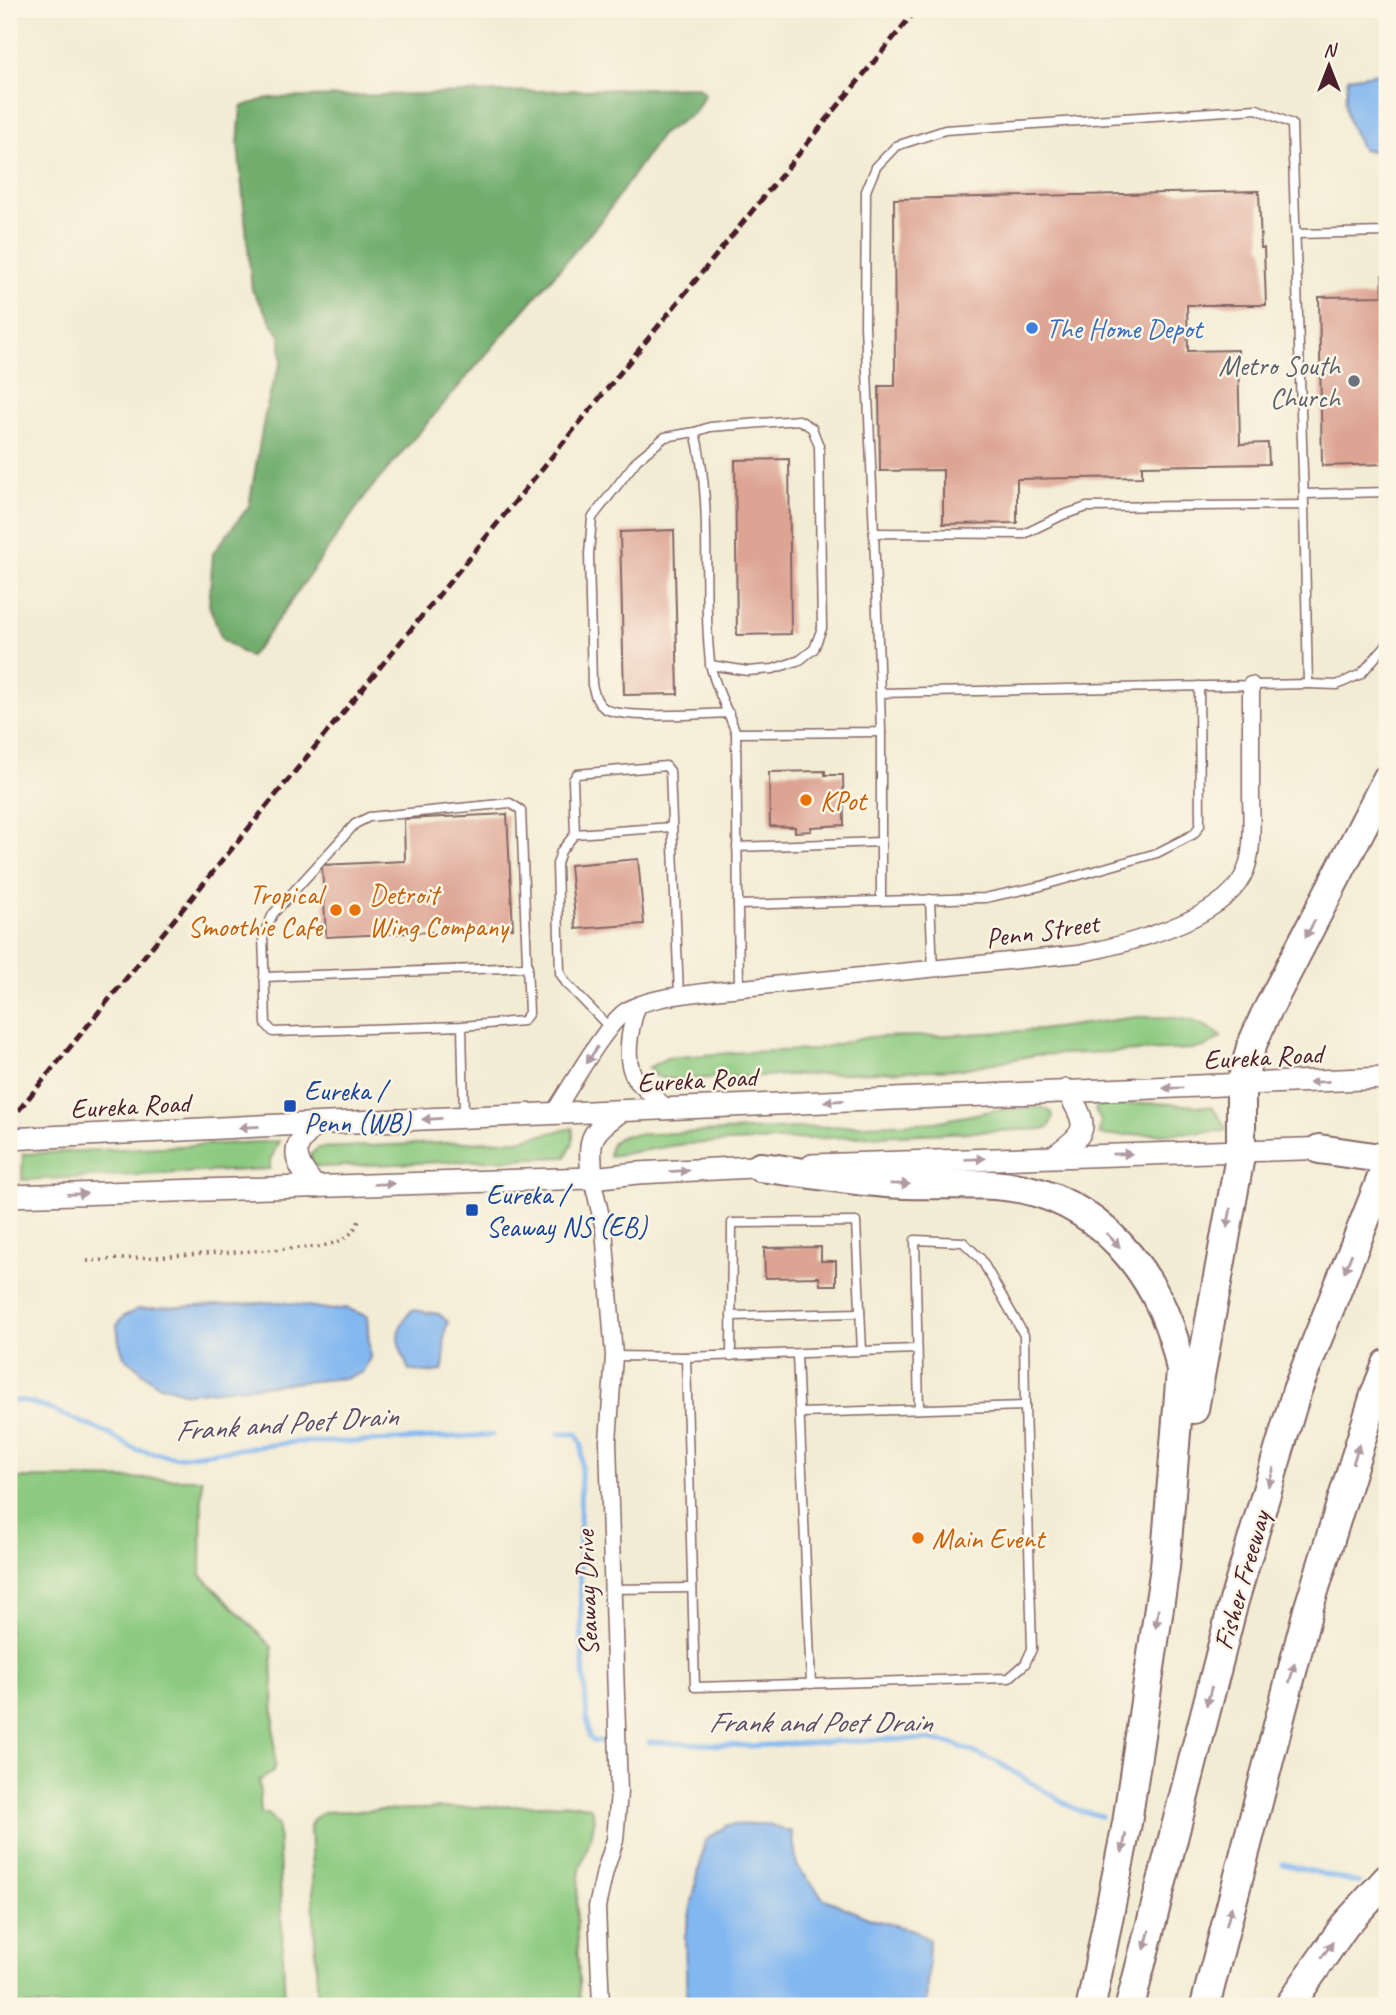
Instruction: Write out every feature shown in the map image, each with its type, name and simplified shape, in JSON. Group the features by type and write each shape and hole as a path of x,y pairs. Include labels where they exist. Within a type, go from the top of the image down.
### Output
{"highway":[{"path":"1091,2006 1127,1823 1165,1567 1241,1151 1241,1086 1251,1047 1264,1017 1387,779"},
{"path":"1319,1149 1387,1158"},
{"name":"Fisher Freeway","path":"1130,2006 1234,1601 1293,1403 1387,1165"},
{"path":"760,1167 887,1183 988,1185 1024,1189 1086,1215 1107,1233 1144,1276 1158,1299 1177,1348 1181,1371 1165,1567"},
{"path":"1205,2006 1308,1611 1387,1364"},
{"path":"1289,2006 1346,1925 1387,1879"}],"main road":[{"name":"Eureka Road","path":"9,1139 1067,1090 1241,1086 1387,1078"},
{"path":"1054,1156 1077,1140 1081,1132 1079,1112 1067,1090"},
{"path":"592,1178 589,1146 596,1130 621,1111"},
{"path":"315,1186 300,1168 295,1152 301,1137 317,1124"},
{"path":"9,1196 592,1178 760,1167 1387,1145"}],"street":[{"name":"Penn Street","path":"554,1114 610,1028 626,1011 656,1000 739,988 1078,954 1154,934 1189,920 1222,902 1243,876 1251,846 1251,685"},
{"path":"637,1007 629,1031 629,1055 636,1080 668,1109"},
{"name":"Seaway Drive","path":"592,1178 604,1229 614,1356 608,1419 619,1809 615,1840 597,1907 601,2006"}],"lane":[{"path":"881,900 880,693 865,326 866,191 876,167 896,146 945,130 1257,109 1292,124 1308,684"},
{"path":"1296,234 1387,232"},
{"path":"710,665 748,671 773,669 800,660 814,649 822,628 819,446 812,428 799,420 710,427 665,437 637,460 592,518 589,554 592,685 596,700 607,710 648,716 729,713"},
{"path":"695,432 703,464 710,665 736,733 739,988"},
{"path":"1304,494 1387,492"},
{"path":"874,533 1024,534 1063,515 1087,507 1304,505"},
{"path":"880,693 1337,685 1361,674 1387,644"},
{"path":"738,905 985,898 1041,886 1157,853 1194,834 1200,825 1199,686"},
{"path":"736,733 881,732"},
{"path":"610,1028 566,983 560,973 557,864 561,851 575,834 573,780 577,774 666,766 670,771 679,996"},
{"path":"510,803 521,810 528,967 530,1013 523,1021 461,1026 273,1032 266,1024 263,935 273,914 355,824 369,817 510,803"},
{"path":"575,834 672,827"},
{"path":"737,846 881,842"},
{"path":"930,900 933,970"},
{"path":"264,977 528,967"},
{"path":"461,1026 464,1117"},
{"path":"731,1356 732,1223 856,1222 862,1351"},
{"path":"686,1357 695,1687 1009,1678 1025,1664 1032,1649 1024,1335 981,1259 963,1242 915,1240 919,1409"},
{"path":"731,1315 860,1313"},
{"path":"614,1356 731,1356 917,1349"},
{"path":"797,1354 811,1684"},
{"path":"800,1413 1025,1406"},
{"path":"611,1589 692,1588"}],"path":[{"path":"87,1261 318,1247 340,1242 353,1233 359,1221"}],"green space":[{"path":"698,87 705,94 695,112 661,135 604,217 368,492 260,645 249,657 222,639 209,605 213,553 249,506 264,419 282,360 280,336 252,290 238,145 241,107 268,98"},
{"path":"1136,1017 1192,1021 1221,1037 1205,1047 1192,1049 1035,1055 962,1069 667,1079 653,1075 655,1071 648,1068 667,1058 811,1050 869,1037 1040,1030"},
{"path":"1156,1103 1212,1107 1226,1127 1225,1131 1104,1136 1099,1134 1101,1121 1095,1110 1097,1106"},
{"path":"1042,1107 1051,1112 1053,1117 1049,1127 1043,1129 684,1144 609,1156 614,1141 628,1135 935,1122 996,1110"},
{"path":"573,1128 573,1142 566,1157 319,1167 312,1165 310,1155 318,1148 518,1140"},
{"path":"279,1141 270,1160 270,1169 22,1180 23,1154"},
{"path":"9,1478 202,1479 201,1575 272,1647 275,1765 273,1772 259,1781 261,1814 268,1814 278,1826 285,2006 9,2006"},
{"path":"577,1804 590,1807 594,1822 580,1870 578,1887 580,2006 318,2006 310,1826 323,1812"}],"water":[{"path":"1387,72 1387,153 1362,149 1349,122 1345,100 1348,78"},
{"path":"280,1302 333,1310 346,1308 367,1316 370,1358 362,1373 345,1378 186,1393 155,1383 124,1356 119,1342 117,1325 124,1316 138,1309"},
{"path":"412,1310 439,1314 448,1322 442,1371 426,1373 409,1370 398,1333"},
{"path":"765,1824 792,1832 797,1866 823,1898 870,1919 914,1930 929,1940 926,2006 687,2006 685,1936 705,1841 727,1825"}],"building":[{"name":"The Home Depot","path":"1259,191 1266,305 1187,305 1188,351 1238,350 1240,444 1268,443 1269,464 1142,466 1142,477 1017,479 1017,523 943,524 943,470 880,471 879,386 895,386 894,199"},
{"name":"Metro South Church","path":"1382,275 1387,275 1387,464 1322,466 1319,297 1383,296"},
{"path":"789,459 791,634 737,635 735,460"},
{"path":"674,530 678,694 624,695 620,532"},
{"name":"KPot","path":"825,771 825,775 843,775 844,825 811,827 811,831 795,832 795,827 770,826 769,772"},
{"path":"507,814 513,928 326,937 322,865 405,861 404,819"},
{"path":"638,859 644,924 576,929 570,865"},
{"path":"821,1247 821,1261 836,1261 836,1285 820,1285 819,1277 765,1278 764,1248"}],"waterway":[{"name":"Frank and Poet Drain","path":"9,1401 42,1406 107,1433 136,1450 175,1457 295,1442 355,1442 492,1435"},
{"name":"Frank and Poet Drain","path":"559,1434 577,1434 582,1446 580,1555 583,1664 589,1737 594,1741 601,1741"},
{"name":"Frank and Poet Drain","path":"649,1742 750,1746 888,1739 931,1740 954,1744 999,1763 1075,1809 1101,1816"},
{"name":"Frank and Poet Drain","path":"1283,1864 1359,1883"}],"railway":[{"path":"9,1122 917,9"}],"place":[{"name":"The Home Depot","path":"1032,328"},
{"name":"Metro South Church","path":"1354,381"},
{"name":"KPot","path":"806,800"},
{"name":"Tropical Smoothie Cafe","path":"336,910"},
{"name":"Detroit Wing Company","path":"355,910"},
{"name":"Eureka / Penn (WB)","path":"290,1106"},
{"name":"Eureka / Seaway NS (EB)","path":"472,1210"},
{"name":"Main Event","path":"918,1538"}]}
